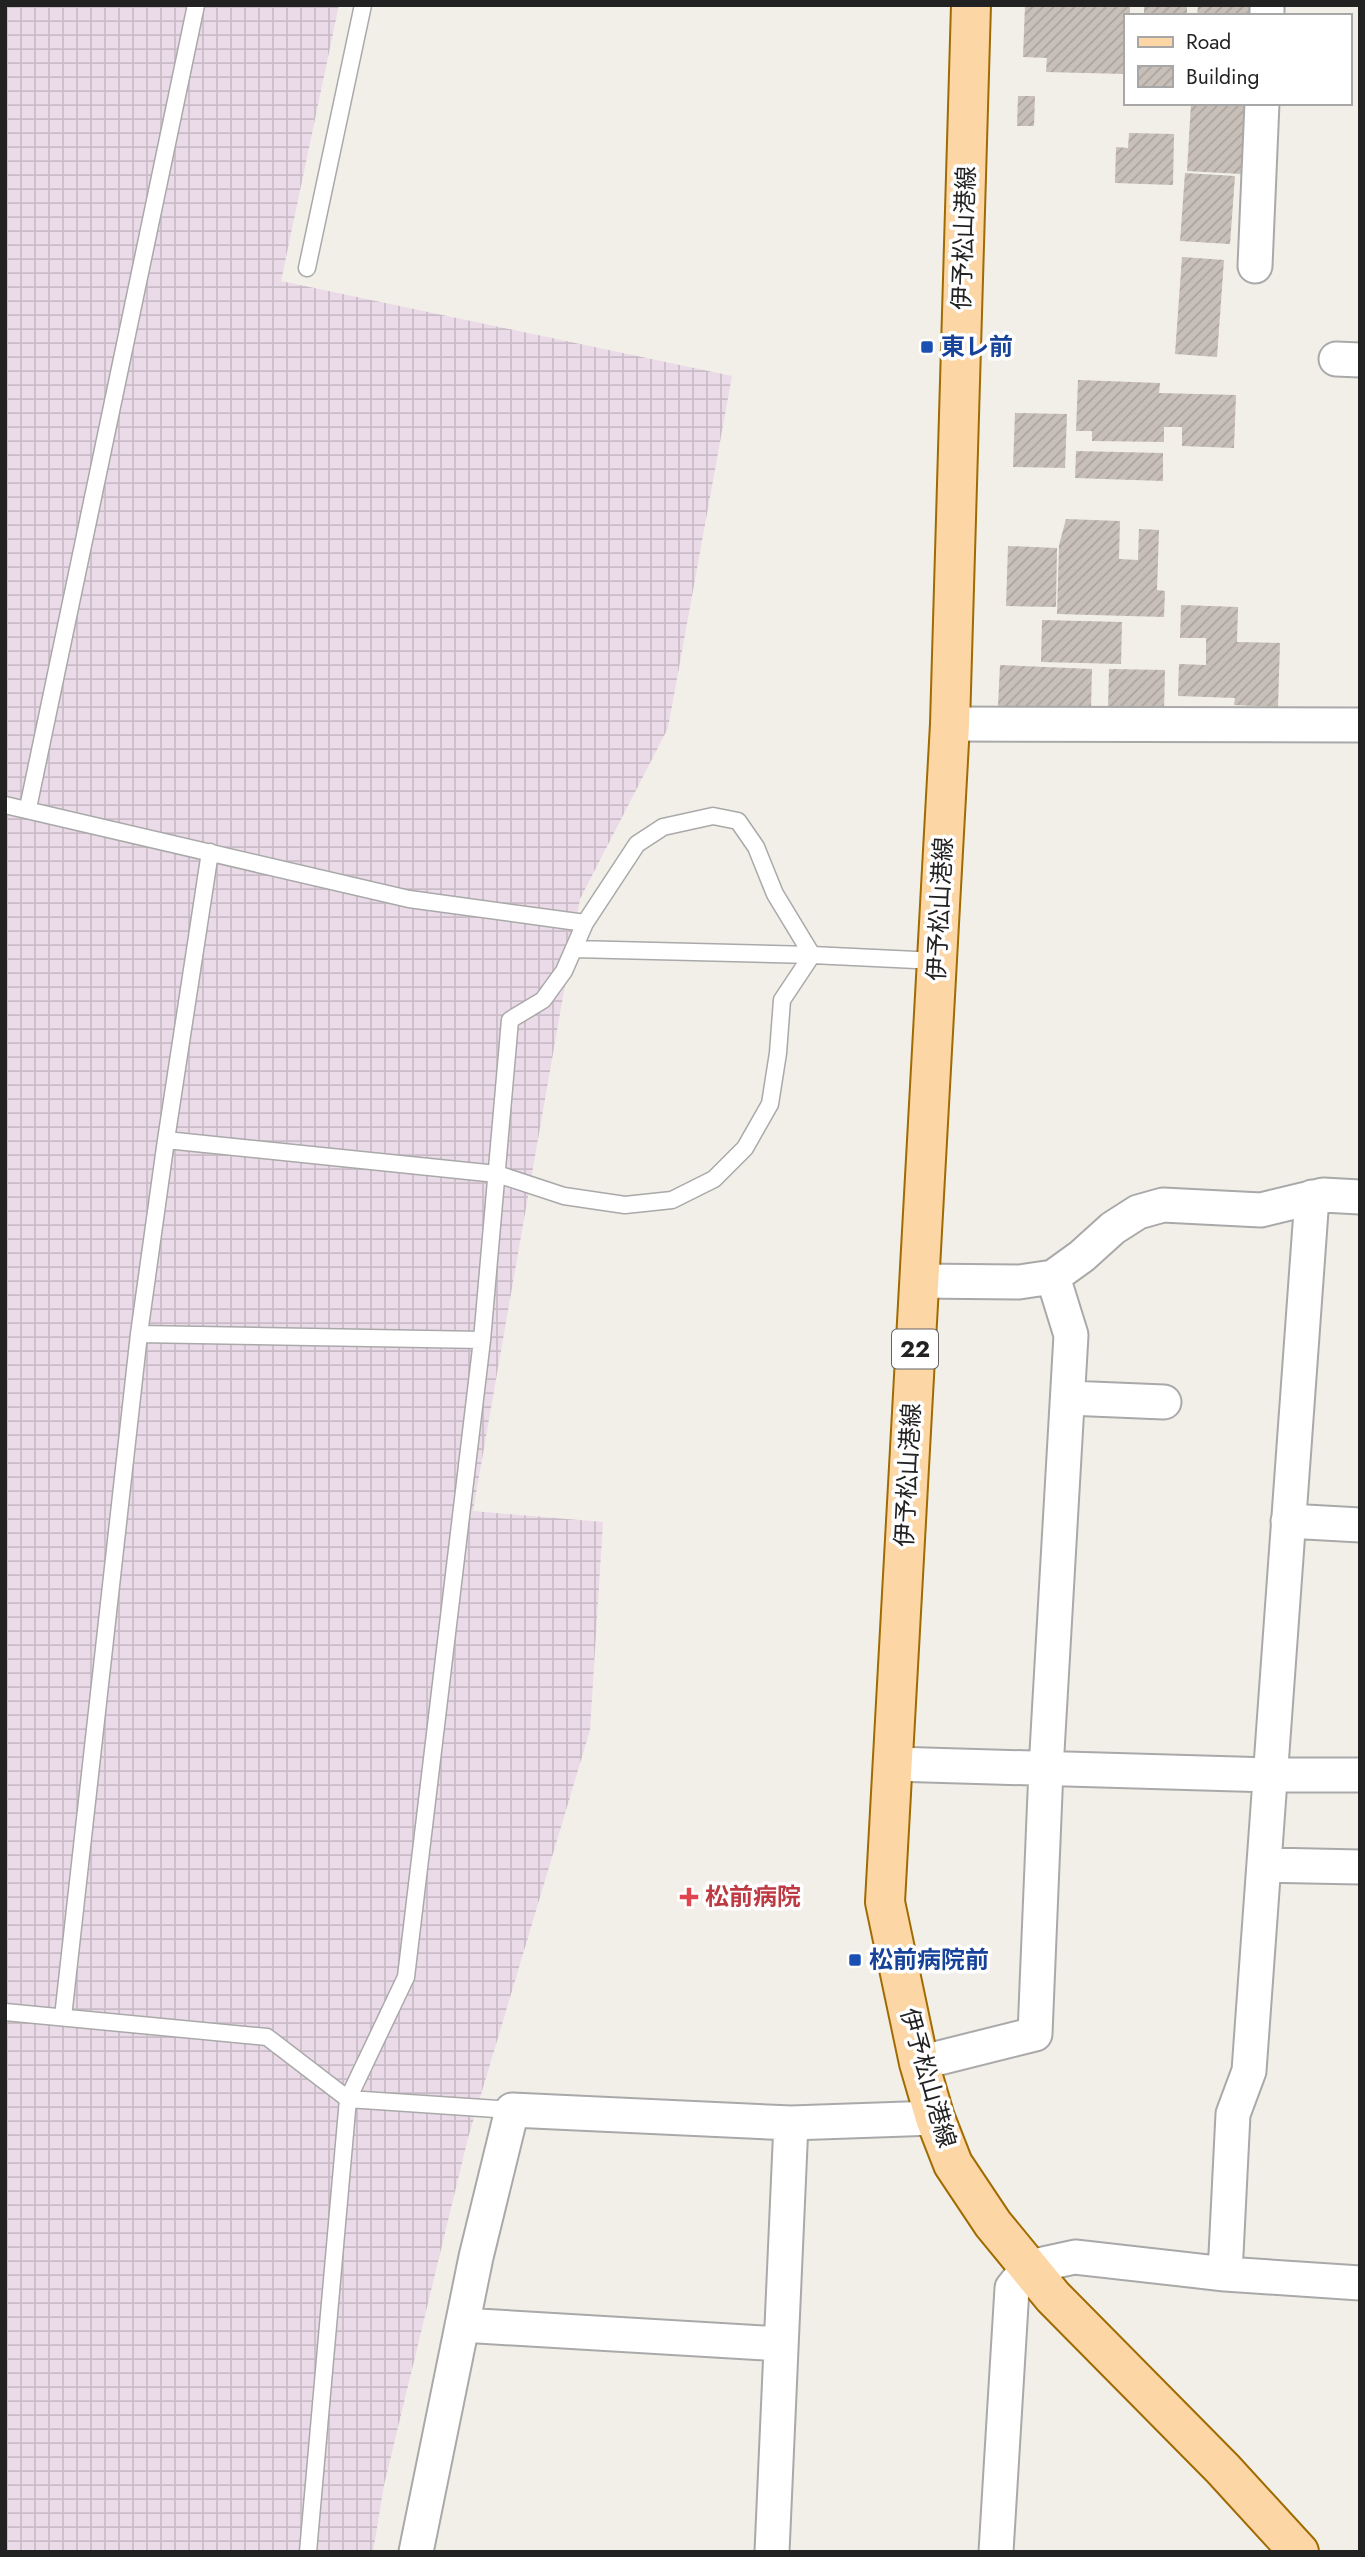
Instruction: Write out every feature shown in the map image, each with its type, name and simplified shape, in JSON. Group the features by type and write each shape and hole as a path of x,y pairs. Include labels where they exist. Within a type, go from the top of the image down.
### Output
{"main road":[{"name":"伊予松山港線","path":"971,5 950,724 885,1902 919,2063 935,2118 953,2164 993,2224 1053,2297 1223,2469 1299,2552"}],"street":[{"path":"1255,266 1262,105"},
{"path":"950,724 1360,725"},
{"path":"918,1280 1019,1282 1053,1277 1082,1256 1112,1228 1138,1212 1163,1205 1261,1210 1323,1195 1360,1197"},
{"path":"1225,2274 1233,2114 1249,2071 1312,1197"},
{"path":"919,2063 1035,2034 1046,1769 1071,1335 1053,1277"},
{"path":"1068,1398 1164,1402"},
{"path":"1289,1521 1360,1525"},
{"path":"893,1764 1271,1776 1360,1775"},
{"path":"1264,1865 1360,1867"},
{"path":"416,2552 476,2256 512,2110 791,2123 935,2118"},
{"path":"772,2552 791,2123"},
{"path":"996,2552 1012,2288 1029,2267 1076,2257 1225,2274 1360,2284"},
{"path":"462,2325 781,2344"}],"lane":[{"path":"28,808 196,5"},
{"path":"307,268 363,5"},
{"path":"5,804 409,899 585,923"},
{"path":"309,2552 348,2099 405,1977 482,1340 510,1020 543,1000 564,971 585,923 637,844 663,827 713,816 737,821 756,847 775,894 812,954"},
{"path":"63,2017 139,1334 210,852"},
{"path":"574,950 812,954 937,961"},
{"path":"166,1140 497,1174 564,1196 625,1205 672,1200 714,1179 745,1148 770,1104 778,1053 782,1000 812,954"},
{"path":"139,1334 482,1340"},
{"path":"5,2012 267,2037 348,2099 512,2110"}],"shaded area":[{"path":"5,5 339,5 281,281 732,376 668,728 580,899 473,1511 603,1522 590,1730 468,2138 384,2485 373,2552 5,2552"}],"building":[{"path":"1025,5 1130,5 1130,14 1124,14 1124,74 1046,72 1047,58 1023,57"},
{"path":"1144,5 1187,5 1187,14 1144,14"},
{"path":"1198,5 1253,5 1252,14 1197,14"},
{"path":"1018,96 1035,96 1034,126 1017,126"},
{"path":"1191,105 1246,105 1241,174 1187,171"},
{"path":"1129,133 1174,134 1173,185 1115,183 1116,147 1128,148"},
{"path":"1185,173 1235,176 1230,244 1180,241"},
{"path":"1182,257 1224,260 1217,357 1175,354"},
{"path":"1078,380 1160,383 1159,393 1236,395 1234,448 1182,446 1182,427 1164,427 1164,442 1092,441 1092,431 1076,431"},
{"path":"1015,413 1067,414 1065,468 1013,467"},
{"path":"1076,451 1163,453 1163,481 1075,478"},
{"path":"1066,519 1120,521 1119,559 1138,560 1139,529 1159,530 1157,590 1165,591 1164,617 1057,614 1059,545"},
{"path":"1008,546 1057,548 1056,607 1006,606"},
{"path":"1181,605 1238,607 1237,642 1280,643 1278,707 1234,705 1235,698 1178,696 1179,664 1206,665 1206,638 1180,638"},
{"path":"1042,620 1122,622 1121,664 1041,662"},
{"path":"1000,665 1092,669 1091,709 998,706"},
{"path":"1109,669 1165,670 1164,711 1108,709"}],"place":[{"name":"東レ前","path":"927,347"},
{"name":"松前病院","path":"689,1897"},
{"name":"松前病院前","path":"855,1960"}]}
